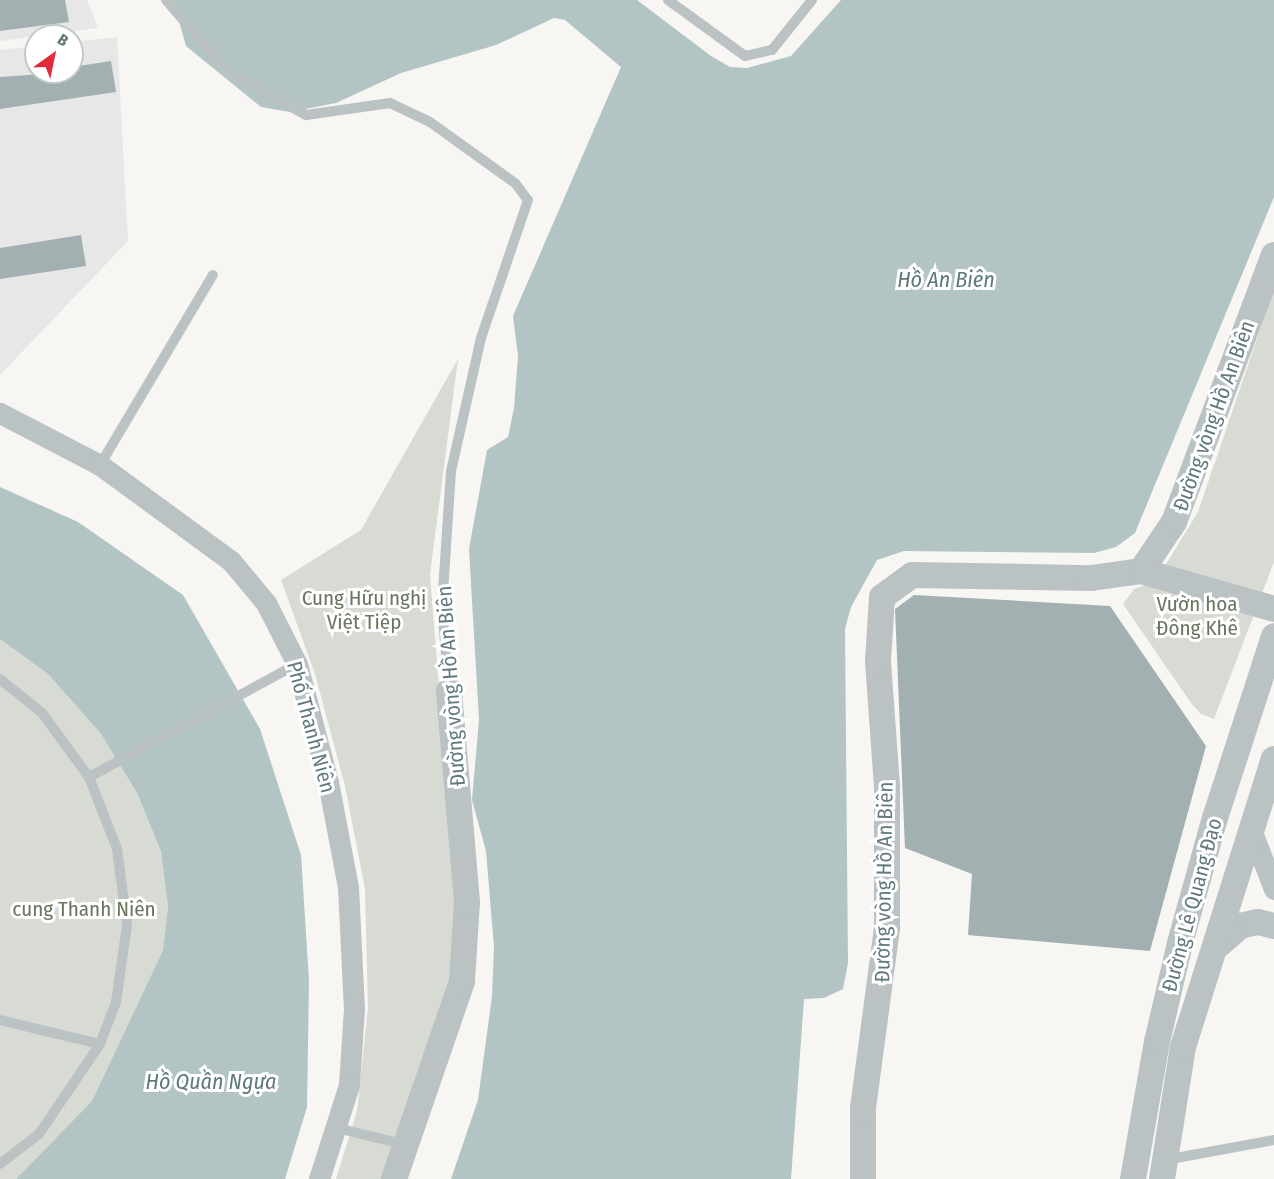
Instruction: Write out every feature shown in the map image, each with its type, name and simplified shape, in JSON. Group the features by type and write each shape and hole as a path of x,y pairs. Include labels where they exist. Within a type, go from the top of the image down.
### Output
{"street":[{"name":"Đường vòng Hồ An Biên","path":"1141,571 1174,522 1274,255"},
{"name":"Phố Thanh Niên","path":"0,413 100,465 231,561 266,603 297,664 328,782 348,887 354,1009 349,1085 320,1179"},
{"name":"Đường vòng Hồ An Biên","path":"863,1179 863,1108 887,928 887,787 878,661 882,597 912,575 1091,578 1141,571 1274,609"},
{"name":"Đường Lê Quang Đạo","path":"1133,1179 1157,1042 1215,818 1274,636"},
{"name":"Đường vòng Hồ An Biên","path":"394,1179 462,981 466,902 449,691"},
{"name":"Đường Lê Quang Đạo","path":"1163,1170 1183,1047 1274,759"},
{"path":"1215,818 1252,832 1274,889"},
{"path":"1214,948 1240,926 1258,922 1274,926"}],"lane":[{"name":"Đường vòng Hồ An Biên","path":"166,0 229,73 306,115 390,103 430,122 515,183 528,200 480,338 451,471 442,606 449,691"},
{"path":"668,0 745,56 772,50 812,0"},
{"path":"100,465 213,275"},
{"path":"89,777 297,664"},
{"path":"0,679 42,713 89,777 117,849 127,926 116,1002 100,1044 39,1134 0,1164"},
{"path":"0,1020 100,1044"},
{"path":"336,1128 406,1145"},
{"path":"1163,1170 1274,1140"}],"shaded area":[{"path":"0,0 87,0 98,28 84,30 84,24 24,24 24,38 0,41"},
{"path":"117,37 128,241 0,375 0,50 24,47 24,84 84,84 84,41"}],"green space":[{"name":"Vườn hoa Đông Khê","path":"1274,289 1274,562 1214,719 1201,714 1191,703 1123,604 1134,589 1155,582 1198,512"},
{"name":"Cung Hữu nghị Việt Tiệp","path":"458,359 430,574 462,981 388,1179 336,1179 357,1111 368,1008 365,889 345,786 315,674 281,580 361,530"},
{"name":"cung Thanh Niên","path":"0,639 48,674 101,734 137,793 161,853 168,907 163,950 92,1101 16,1179 0,1179"}],"water":[{"name":"Hồ An Biên","path":"173,0 637,0 711,56 730,67 747,68 791,56 841,0 1274,0 1274,197 1135,533 1116,547 1094,553 904,551 877,560 851,607 845,629 848,963 843,989 824,998 804,999 791,1179 451,1179 478,1100 492,996 494,947 486,851 472,800 479,720 469,549 487,450 508,437 514,408 518,356 513,316 621,67 565,20 554,18 496,45 401,73 336,103 290,112 261,107 186,46"},
{"name":"Hồ Quần Ngựa","path":"0,487 78,522 183,595 260,729 301,855 309,981 307,1107 285,1179 16,1179 92,1101 163,950 168,907 161,852 137,793 101,734 48,674 0,639"}],"building":[{"path":"0,0 65,0 69,22 24,24 24,28 0,31"},
{"path":"111,61 116,92 0,109 0,77 24,75 24,84 84,84 84,65"},
{"path":"81,235 86,266 0,279 0,248"},
{"path":"914,595 1110,606 1206,746 1150,951 968,935 972,874 905,848 895,609"}]}
